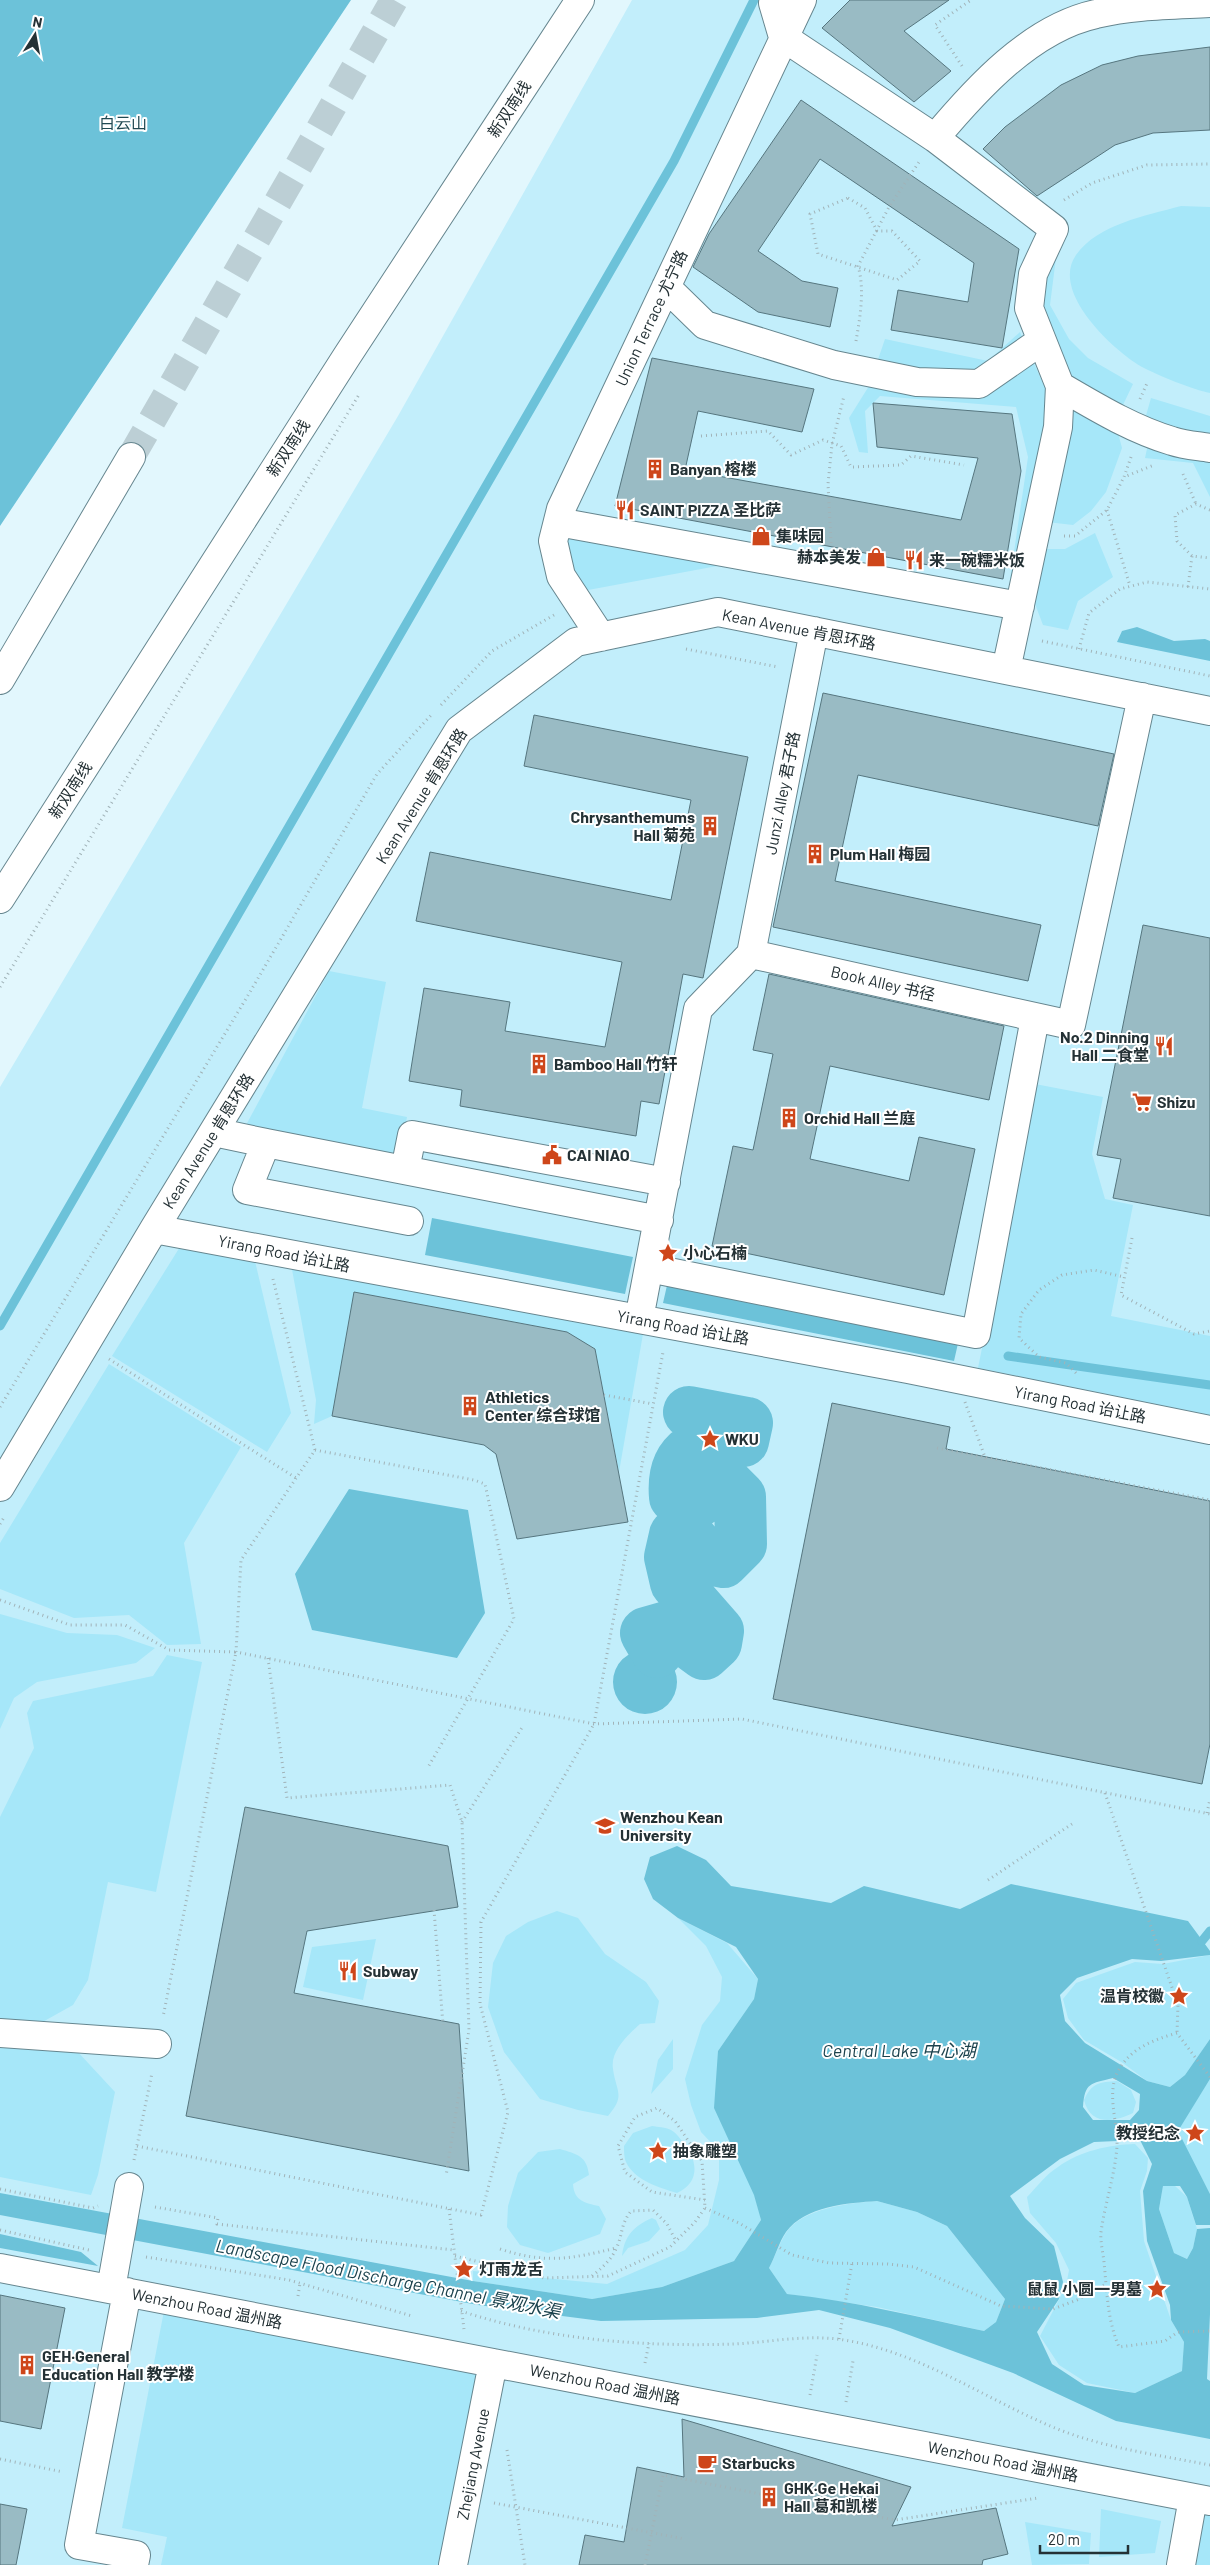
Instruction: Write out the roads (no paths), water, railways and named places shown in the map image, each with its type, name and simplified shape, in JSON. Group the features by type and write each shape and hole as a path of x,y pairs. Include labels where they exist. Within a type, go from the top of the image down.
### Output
{"street":[{"name":"新双南线","path":"0,899 346,356 580,0"},
{"path":"774,0 772,3 783,37 935,138 1054,229 1033,274 1029,290 1029,308 1060,386 1058,427 1006,670"},
{"name":"Union Terrace 尤宁路","path":"601,638 561,576 553,541 558,522 570,488 802,0"},
{"path":"935,138 977,89 1031,45 1060,27 1094,14 1142,7 1210,3"},
{"path":"666,287 705,325 834,365 916,382 979,384 1041,341"},
{"path":"1060,386 1112,417 1172,442 1210,448"},
{"path":"0,680 131,457"},
{"path":"558,522 1020,606"},
{"name":"Kean Avenue 肯恩环路","path":"0,1487 154,1229 459,730 576,642 718,612 1210,711"},
{"name":"Junzi Alley 君子路","path":"751,954 814,631"},
{"name":"Book Alley 书径","path":"751,954 1070,1025 1142,697"},
{"path":"638,1319 659,1220 698,1009 751,954"},
{"path":"649,1268 976,1334 1035,1018"},
{"path":"214,1132 659,1220"},
{"path":"405,1170 412,1135 666,1182"},
{"path":"266,1143 247,1190 409,1222"},
{"name":"Yirang Road 诒让路","path":"154,1229 908,1369 1210,1430"},
{"path":"0,2033 157,2044"},
{"path":"128,2191 116,2257 116,2289 91,2478 79,2545 136,2555 134,2565"},
{"name":"Wenzhou Road 温州路","path":"0,2268 1202,2499"},
{"name":"Zhejiang Avenue","path":"453,2565 494,2363"},
{"path":"1181,2565 1202,2499"}],"waterway":[{"path":"0,1326 674,161 754,0"},
{"path":"1008,1356 1210,1385"},
{"path":"657,1652 646,1633 667,1627 704,1654 716,1643 718,1631 676,1583 670,1557 675,1535 685,1532 704,1555 723,1562 741,1544 740,1497 727,1484 709,1493 699,1501 675,1497 675,1481 678,1468 692,1450 702,1444 714,1441 743,1441 747,1423 689,1412"},
{"path":"1202,1941 1210,1931"}],"tunnel":[{"path":"131,457 394,0"}],"place":[{"name":"Banyan 榕楼","path":"655,469"},
{"name":"SAINT PIZZA 圣比萨","path":"625,510"},
{"name":"集味园","path":"761,536"},
{"name":"赫本美发","path":"876,557"},
{"name":"来一碗糯米饭","path":"914,560"},
{"name":"Chrysanthemums Hall 菊苑","path":"710,826"},
{"name":"Plum Hall 梅园","path":"815,854"},
{"name":"No.2 Dinning Hall 二食堂","path":"1164,1046"},
{"name":"Bamboo Hall 竹轩","path":"539,1064"},
{"name":"Shizu","path":"1142,1102"},
{"name":"Orchid Hall 兰庭","path":"789,1118"},
{"name":"CAI NIAO","path":"552,1155"},
{"name":"小心石楠","path":"668,1253"},
{"name":"Athletics Center 综合球馆","path":"470,1406"},
{"name":"WKU","path":"710,1439"},
{"name":"Wenzhou Kean University","path":"605,1826"},
{"name":"Subway","path":"348,1971"},
{"name":"温肯校徽","path":"1179,1996"},
{"name":"教授纪念","path":"1195,2133"},
{"name":"抽象雕塑","path":"658,2151"},
{"name":"灯雨龙舌","path":"464,2269"},
{"name":"鼠鼠 小圆一男墓","path":"1157,2289"},
{"name":"GEH·General Education Hall 教学楼","path":"27,2365"},
{"name":"Starbucks","path":"707,2463"},
{"name":"GHK·Ge Hekai Hall 葛和凯楼","path":"769,2497"}],"park label":[{"name":"白云山","path":"123,123"}],"water label":[{"name":"Central Lake 中心湖","path":"899,2051"},
{"name":"Landscape Flood Discharge Channel 景观水渠","path":"388,2279"}]}
